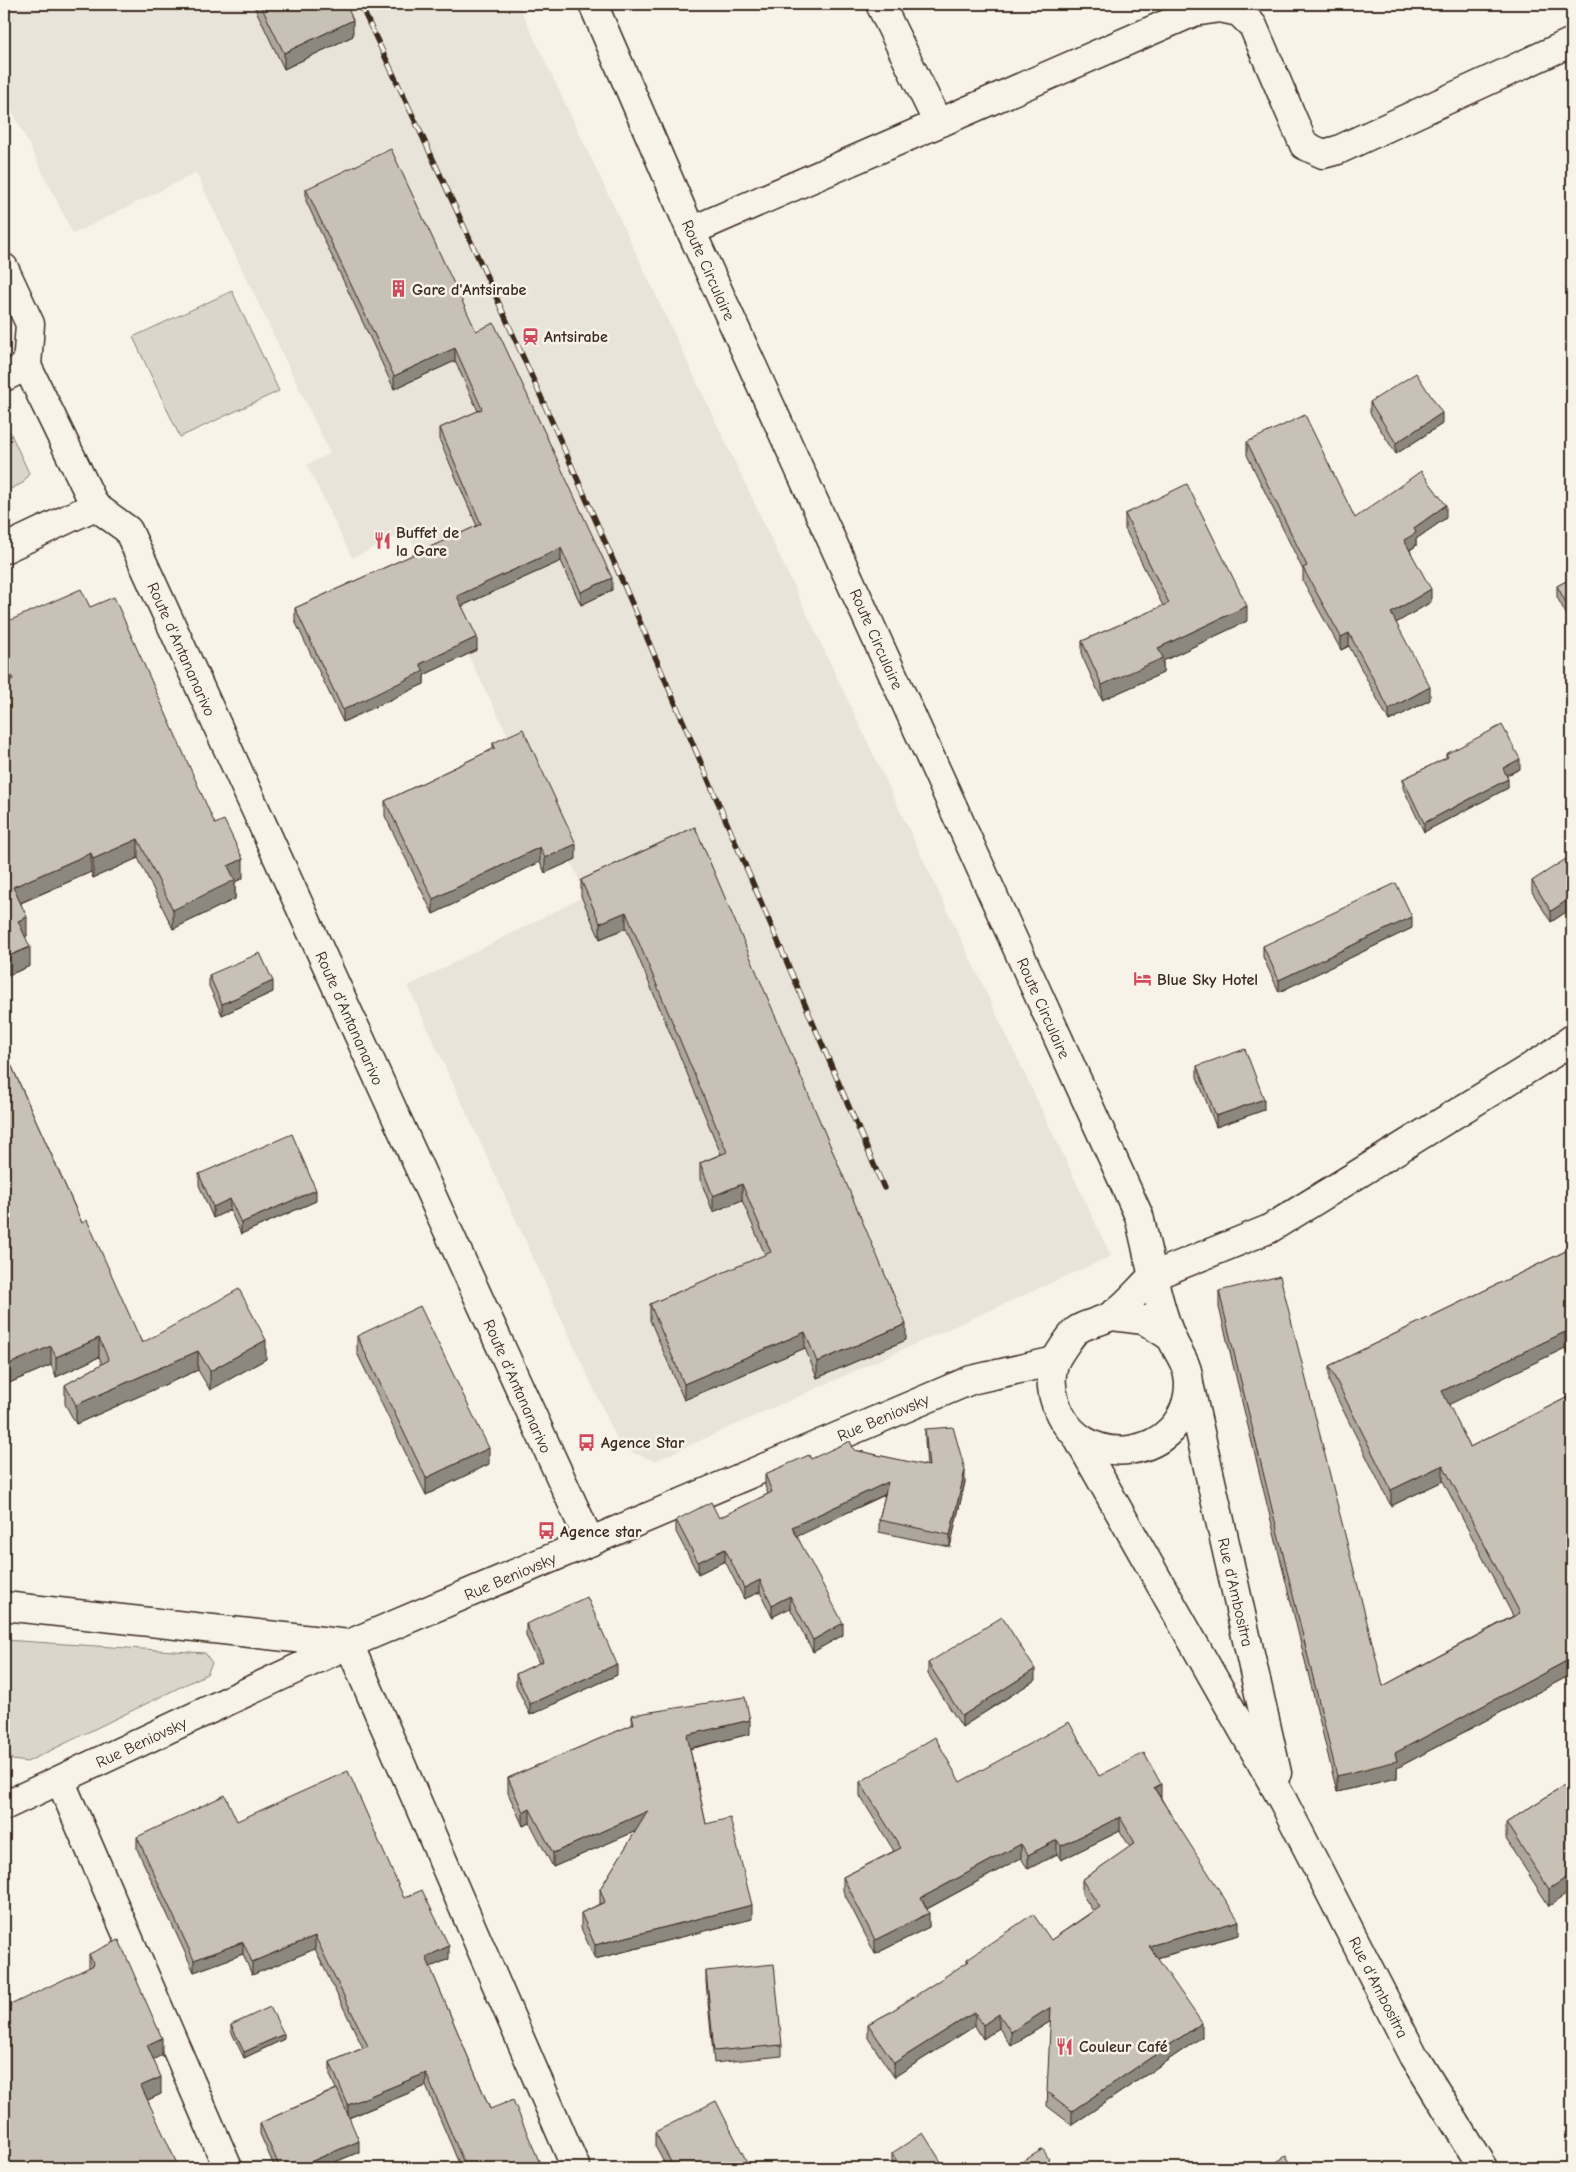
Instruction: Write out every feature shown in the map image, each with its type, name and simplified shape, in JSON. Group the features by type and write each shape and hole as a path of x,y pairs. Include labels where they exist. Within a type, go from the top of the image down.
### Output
{"street":[{"name":"Route Circulaire","path":"593,4 691,231 1139,1216 1153,1276 1172,1338"},
{"path":"880,4 938,123"},
{"path":"691,231 1194,12 1220,8 1239,12 1253,26 1304,145 1323,154 1338,150 1572,42"},
{"path":"4,268 30,324 16,372 95,506 4,549"},
{"name":"Route d'Antananarivo","path":"95,506 128,530 590,1542"},
{"path":"1112,1316 1144,1320 1172,1338 1184,1359 1189,1383 1183,1413 1164,1437 1136,1451 1105,1451 1078,1437 1059,1416 1051,1389 1055,1361 1077,1330 1112,1316 1153,1276 1269,1229 1552,1054 1572,1039"},
{"name":"Rue Beniovsky","path":"4,1806 349,1644 971,1380 1055,1361"},
{"name":"Rue d'Ambositra","path":"1189,1383 1283,1801"},
{"name":"Rue d'Ambositra","path":"1078,1437 1283,1801 1414,2056 1483,2168"},
{"path":"4,1606 349,1644 576,2168"},
{"path":"60,1780 228,2168"}],"shaded area":[{"path":"4,4 518,4 1111,1256 655,1461 621,1448 408,986 587,895 407,532 352,558 307,465 330,453 196,173 73,234 4,94"},
{"path":"232,291 279,391 180,437 133,337"},
{"path":"4,431 10,432 29,473 23,483 4,492"},
{"path":"4,1640 205,1653 212,1663 207,1674 27,1762 12,1760 4,1743"}],"building":[{"path":"260,4 346,4 353,20 284,53"},
{"path":"391,149 476,331 494,323 612,578 581,592 561,548 457,596 477,637 420,664 424,671 343,710 295,608 481,524 440,428 482,409 455,348 394,376 306,189"},
{"path":"1416,373 1442,413 1396,443 1370,402"},
{"path":"1305,415 1355,518 1421,471 1446,505 1414,528 1416,533 1404,540 1431,589 1391,613 1430,687 1389,709 1349,633 1341,637 1303,568 1307,566 1247,442"},
{"path":"1187,484 1247,606 1158,648 1163,658 1102,685 1082,641 1169,603 1125,514"},
{"path":"1572,578 1572,614 1557,586"},
{"path":"81,589 90,607 114,597 215,824 224,820 243,859 228,866 235,880 173,910 138,839 93,859 91,853 13,887 27,917 18,921 30,947 4,958 4,683 13,679 4,658 4,623"},
{"path":"1502,725 1520,759 1503,768 1508,779 1424,823 1403,779 1448,757 1446,754"},
{"path":"523,729 576,844 545,858 540,847 433,899 385,801 495,748 493,743"},
{"path":"695,827 906,1324 817,1362 805,1332 684,1384 650,1304 771,1252 742,1184 713,1196 700,1163 727,1152 626,912 600,923 581,880"},
{"path":"1572,855 1572,897 1551,911 1532,881"},
{"path":"1396,883 1412,917 1279,980 1263,946"},
{"path":"260,953 273,981 222,1004 209,975"},
{"path":"4,1049 82,1223 87,1220 142,1343 239,1289 266,1340 210,1371 198,1351 76,1405 65,1385 109,1360 99,1338 56,1357 51,1346 7,1365 4,1359"},
{"path":"1245,1049 1264,1099 1216,1116 1197,1066"},
{"path":"292,1134 316,1190 241,1223 230,1199 213,1207 199,1174"},
{"path":"1572,1248 1572,1347 1565,1332 1442,1391 1470,1447 1572,1395 1572,1658 1395,1753 1397,1761 1337,1776 1219,1291 1280,1276 1383,1686 1520,1613 1443,1465 1391,1490 1329,1366"},
{"path":"420,1306 489,1448 426,1478 357,1336"},
{"path":"953,1427 965,1470 950,1535 879,1520 888,1482 792,1527 843,1623 813,1640 790,1596 772,1605 760,1580 744,1588 725,1549 698,1562 676,1520 711,1502 719,1518 772,1492 765,1474 809,1455 811,1459 850,1441 854,1450 929,1466 925,1429"},
{"path":"587,1597 617,1664 530,1704 516,1674 543,1661 526,1624"},
{"path":"1002,1617 1035,1669 962,1716 928,1663"},
{"path":"745,1697 750,1720 687,1735 706,1824 730,1818 752,1905 595,1945 581,1913 605,1902 600,1889 648,1811 553,1853 530,1809 523,1812 508,1778 634,1724 632,1715"},
{"path":"1069,1722 1099,1776 1144,1753 1161,1784 1154,1788 1239,1921 1149,1946 1202,2023 1072,2111 1047,2092 1051,2007 1011,2032 999,2014 983,2025 975,2012 894,2063 868,2024 887,2014 969,1961 967,1959 1033,1914 1051,1940 1100,1907 1082,1880 1135,1843 1120,1817 1061,1846 1057,1840 1028,1855 1021,1844 921,1898 929,1913 875,1940 843,1877 901,1848 860,1782 935,1737 960,1782"},
{"path":"348,1771 404,1898 422,1890 449,1946 426,1957 490,2109 513,2100 542,2168 466,2168 426,2073 348,2105 330,2062 368,2046 315,1936 252,1962 243,1942 194,1960 137,1837 225,1795 237,1821"},
{"path":"1572,1780 1572,1874 1549,1889 1506,1823"},
{"path":"119,1940 162,2038 147,2045 161,2077 141,2086 179,2168 4,2168 4,2008 94,1965 89,1954"},
{"path":"774,1964 782,2045 714,2051 706,1971"},
{"path":"270,2007 284,2034 244,2052 231,2025"},
{"path":"337,2089 359,2141 296,2168 280,2168 260,2123"},
{"path":"716,2101 750,2168 674,2168 655,2132"},
{"path":"923,2133 945,2168 901,2168 892,2153"},
{"path":"1043,2149 1054,2168 1012,2168"},
{"path":"1286,2156 1294,2168 1267,2168"}],"railway":[{"path":"360,4 496,297 628,593 884,1188"}],"place":[{"name":"Gare d'Antsirabe","path":"398,289"},
{"name":"Antsirabe","path":"530,336"},
{"name":"Buffet de la Gare","path":"382,541"},
{"name":"Blue Sky Hotel","path":"1143,979"},
{"name":"Agence Star","path":"587,1442"},
{"name":"Agence star","path":"546,1531"},
{"name":"Couleur Café","path":"1065,2046"}]}
